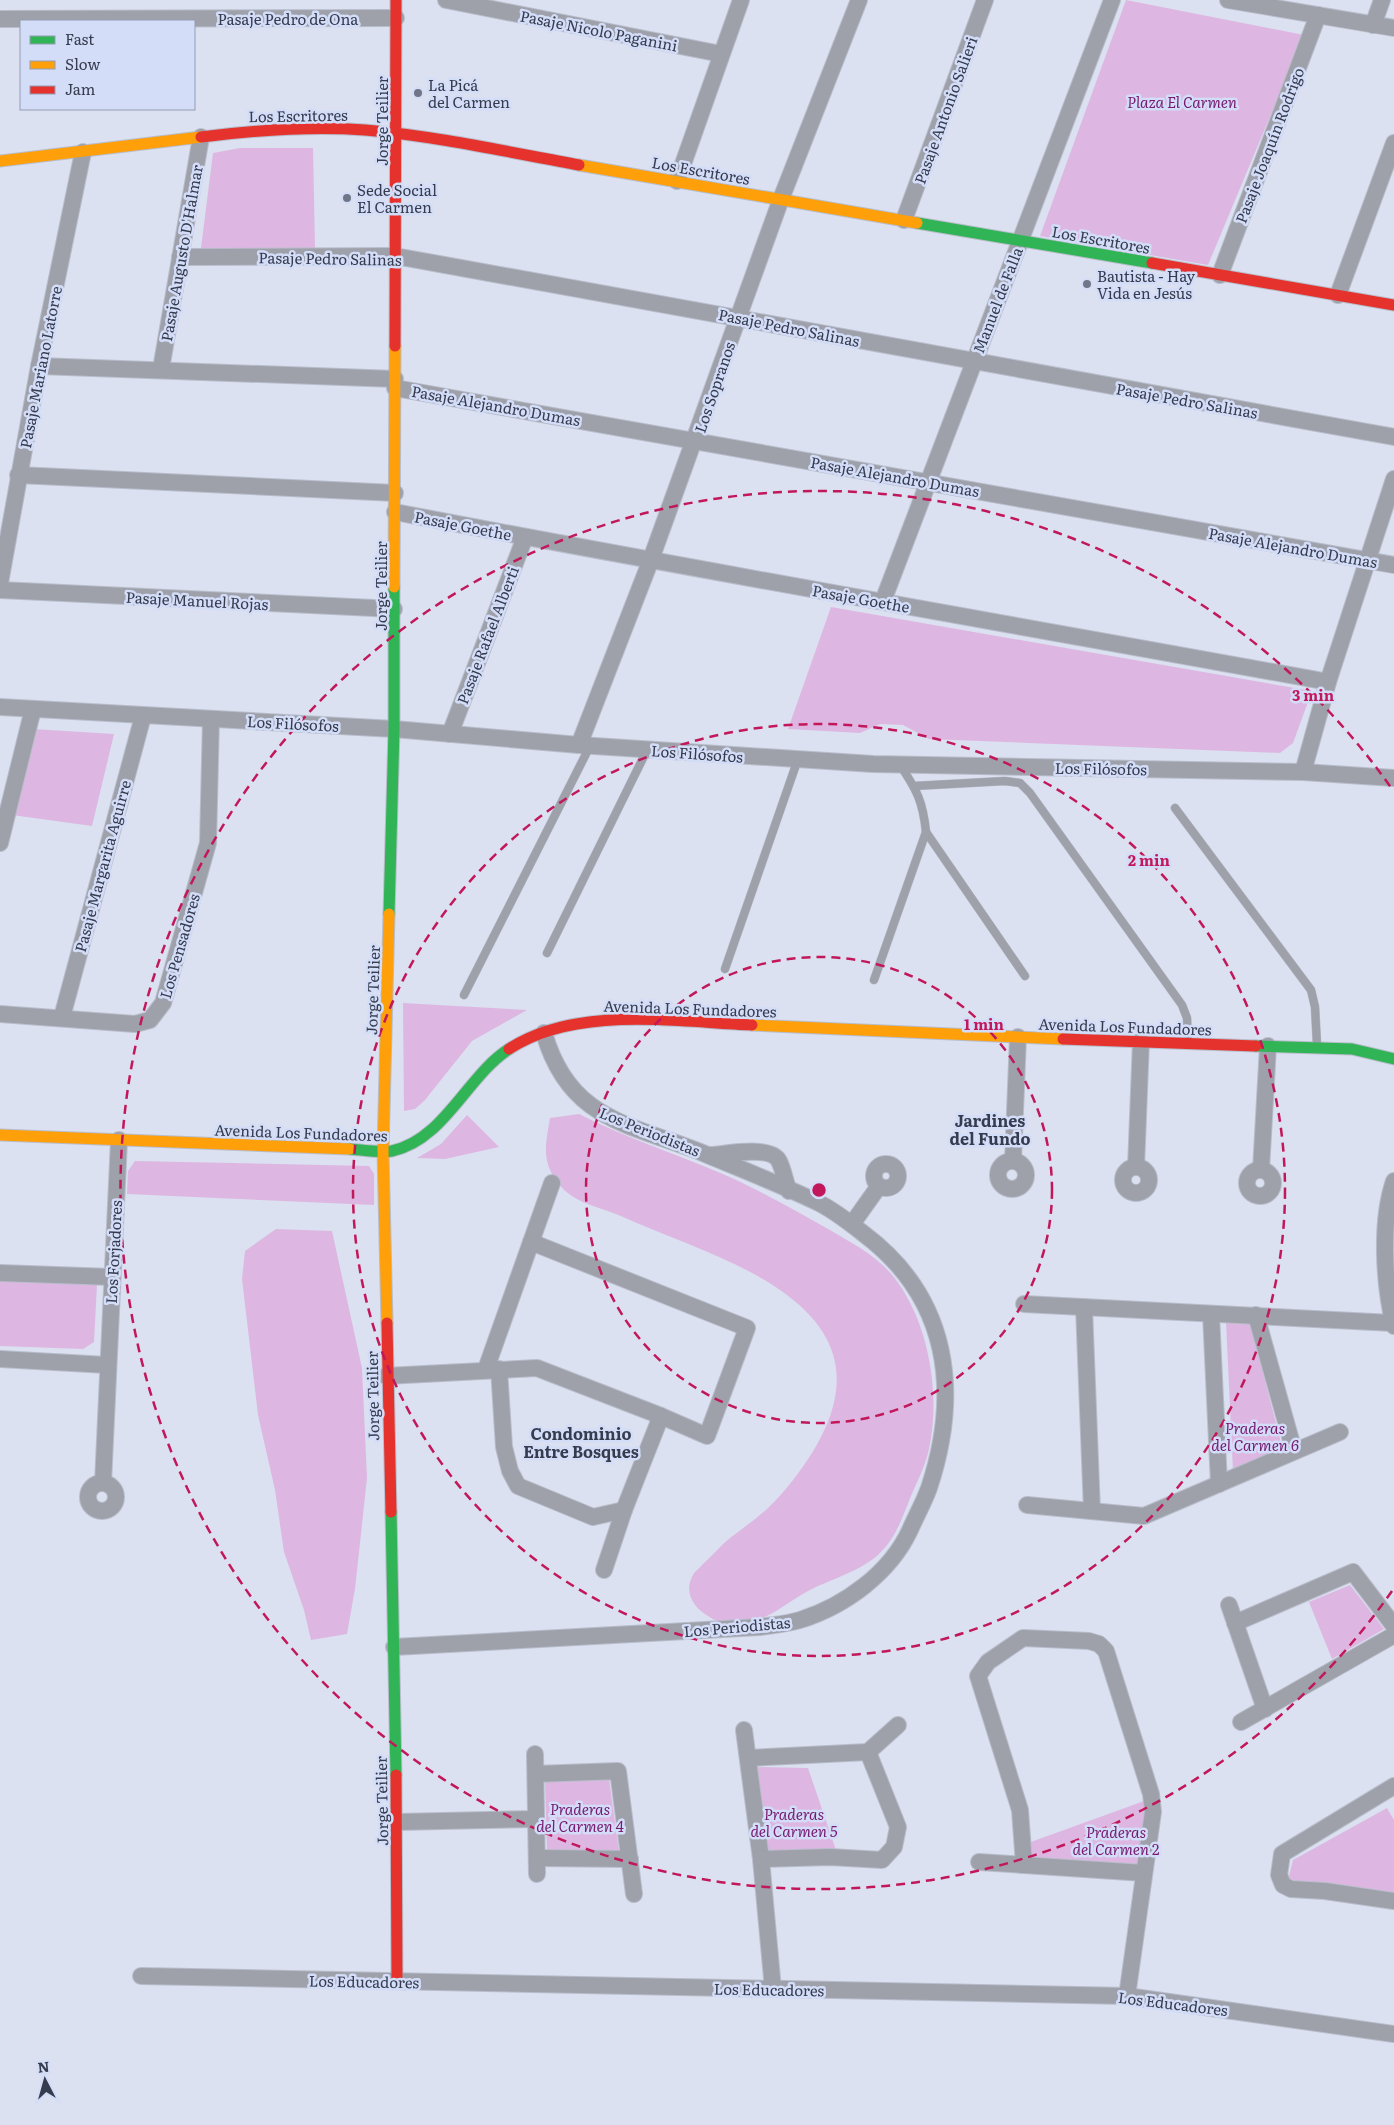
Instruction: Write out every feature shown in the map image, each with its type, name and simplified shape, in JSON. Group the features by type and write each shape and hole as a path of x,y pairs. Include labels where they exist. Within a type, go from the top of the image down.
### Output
{"street":[{"name":"Jorge Teilier","path":"396,0 394,729 383,1151 386,1376 397,1822 397,1981"},
{"name":"Pasaje Nicolo Paganini","path":"446,0 721,54"},
{"path":"677,181 741,0"},
{"name":"Los Sopranos","path":"585,745 781,199 859,0"},
{"name":"Pasaje Antonio Salieri","path":"904,220 985,0"},
{"name":"Manuel de Falla","path":"883,601 1112,0"},
{"path":"1228,0 1394,28"},
{"path":"1373,25 1382,0"},
{"name":"Pasaje Joaquín Rodrigo","path":"1220,275 1318,15"},
{"name":"Pasaje Pedro de Ona","path":"0,19 396,18"},
{"name":"Los Escritores","path":"0,161 297,127 395,132 1394,305"},
{"name":"Pasaje Augusto D'Halmar","path":"161,369 201,137"},
{"path":"1338,295 1390,168 1394,143"},
{"name":"Pasaje Mariano Latorre","path":"0,583 18,475 83,152"},
{"name":"Pasaje Pedro Salinas","path":"180,257 395,256 1394,437"},
{"name":"Pasaje Alejandro Dumas","path":"39,366 161,369 395,383 695,440 1394,565"},
{"path":"18,475 395,493"},
{"path":"1303,772 1328,682 1394,479"},
{"name":"Pasaje Goethe","path":"395,512 650,562 883,601 1328,682"},
{"name":"Pasaje Rafael Alberti","path":"450,734 524,537"},
{"name":"Pasaje Manuel Rojas","path":"0,590 394,609"},
{"name":"Los Filósofos","path":"0,707 394,729 647,750 900,765 1303,772 1394,778"},
{"path":"0,843 33,709"},
{"name":"Pasaje Margarita Aguirre","path":"62,1017 143,716"},
{"name":"Los Pensadores","path":"0,1014 62,1017 136,1024 150,1020 163,1003 208,842 211,719"},
{"name":"Avenida Los Fundadores","path":"0,1135 392,1151 417,1140 439,1124 478,1075 502,1053 544,1032 585,1021 610,1018 1018,1037 1352,1049 1394,1059"},
{"name":"Los Periodistas","path":"394,1647 760,1627 799,1620 827,1609 858,1591 883,1569 908,1534 928,1489 939,1448 944,1412 944,1375 938,1338 926,1303 911,1278 886,1250 852,1224 820,1204 709,1155 636,1129 597,1112 573,1090 558,1070 544,1032"},
{"path":"1013,1161 1018,1037"},
{"path":"1136,1167 1141,1041"},
{"path":"1260,1170 1268,1046"},
{"name":"Los Forjadores","path":"103,1483 107,1365 119,1140"},
{"name":"Los Periodistas","path":"709,1155 752,1152 774,1155 779,1160 790,1192"},
{"path":"1024,1304 1256,1315 1394,1325 1385,1235 1386,1206 1394,1181"},
{"path":"552,1183 531,1242 492,1369 504,1447 510,1471 518,1486 593,1517 624,1510"},
{"path":"852,1224 879,1186"},
{"path":"386,1376 537,1368 707,1436 748,1328 531,1242"},
{"path":"0,1272 112,1277"},
{"path":"1084,1307 1092,1511"},
{"path":"1211,1314 1219,1484"},
{"path":"1256,1315 1294,1451"},
{"path":"0,1359 107,1365"},
{"path":"604,1570 624,1510 661,1416"},
{"path":"1027,1505 1144,1516 1340,1432"},
{"path":"1235,1623 1353,1572 1394,1626"},
{"path":"1229,1605 1265,1708"},
{"path":"1241,1722 1394,1635"},
{"path":"1024,1865 1020,1810 978,1676 988,1662 1023,1638 1089,1641 1099,1644 1106,1651 1151,1794 1153,1812 1127,1996"},
{"path":"748,1758 868,1752 898,1725"},
{"path":"744,1730 761,1859 773,1989"},
{"path":"761,1859 830,1857 882,1860 894,1847 898,1827 868,1752"},
{"path":"535,1754 537,1874"},
{"path":"536,1774 618,1771 634,1894"},
{"path":"1394,1786 1282,1854 1278,1875 1283,1885 1292,1889 1394,1901"},
{"path":"397,1822 536,1819"},
{"path":"537,1858 630,1858"},
{"path":"979,1862 1144,1873"},
{"name":"Los Educadores","path":"141,1976 1127,1996 1394,2034"}],"lane":[{"path":"464,995 585,745"},
{"path":"547,953 647,750"},
{"path":"725,969 798,759"},
{"path":"874,980 926,832 924,809 914,786 900,765"},
{"path":"914,786 1005,781 1020,783 1182,1006 1187,1018 1188,1043"},
{"path":"1174,808 1311,990 1315,1007 1317,1048"},
{"path":"926,832 1025,976"}],"green space":[{"name":"Plaza El Carmen","path":"1126,0 1304,35 1208,265 1040,236"},
{"path":"240,148 313,148 315,248 222,250 201,248 213,153"},
{"path":"831,607 1312,691 1293,743 1280,753 929,739 903,725 880,724 860,733 788,729"},
{"path":"33,729 114,734 92,826 12,815"},
{"path":"403,1003 527,1010 472,1041 425,1100 415,1109 404,1111"},
{"path":"579,1114 613,1130 732,1178 864,1250 893,1276 915,1314 923,1336 932,1382 934,1405 932,1428 925,1463 897,1530 884,1549 869,1562 801,1595 778,1610 756,1620 722,1622 715,1620 698,1609 690,1594 690,1583 695,1572 723,1544 774,1502 792,1482 812,1453 825,1429 833,1406 837,1385 835,1364 829,1344 818,1325 802,1307 762,1279 724,1259 584,1202 572,1196 560,1186 553,1176 547,1159 546,1145 550,1118"},
{"path":"467,1115 499,1147 445,1159 417,1158 441,1144"},
{"path":"135,1161 369,1166 374,1174 374,1205 127,1194 128,1171"},
{"path":"276,1229 332,1231 362,1368 367,1478 355,1589 347,1634 311,1640 304,1610 284,1552 275,1490 258,1415 242,1279 245,1251"},
{"path":"0,1279 97,1285 94,1342 83,1349 0,1346"},
{"name":"Praderas del Carmen 6","path":"1226,1322 1250,1323 1283,1450 1233,1471"},
{"path":"1350,1585 1384,1629 1332,1659 1309,1602"},
{"name":"Praderas del Carmen 5","path":"757,1767 808,1768 837,1853 765,1853"},
{"name":"Praderas del Carmen 4","path":"609,1779 619,1851 547,1850 545,1782"},
{"name":"Praderas del Carmen 2","path":"1147,1800 1140,1868 1028,1861 1028,1843"},
{"path":"1387,1808 1394,1820 1394,1894 1288,1880 1293,1860"}],"traffic: fast":[{"path":"917,223 1152,263"},
{"path":"389,914 394,729 394,587"},
{"path":"1256,1046 1352,1049 1394,1059"},
{"path":"350,1149 387,1152 410,1145 441,1121 480,1075 509,1049"},
{"path":"391,1512 396,1775"}],"traffic: slow":[{"path":"0,161 201,137"},
{"path":"579,165 917,223"},
{"path":"394,587 395,346"},
{"path":"387,1323 383,1151 389,914"},
{"path":"752,1025 1063,1039"},
{"path":"0,1135 350,1149"}],"traffic: jam":[{"path":"395,346 396,0"},
{"path":"201,137 283,129 365,130 445,140 579,165"},
{"path":"1152,263 1394,305"},
{"path":"509,1049 536,1035 564,1026 595,1021 627,1019 752,1025"},
{"path":"1063,1039 1256,1046"},
{"path":"387,1323 391,1512"},
{"path":"396,1775 397,1981"}],"place":[{"name":"La Picá del Carmen","path":"418,93"},
{"name":"Sede Social El Carmen","path":"347,198"},
{"name":"Bautista - Hay Vida en Jesús","path":"1087,284"}],"district":[{"name":"Jardines del Fundo","path":"990,1129"},
{"name":"Condominio Entre Bosques","path":"581,1442"}]}
